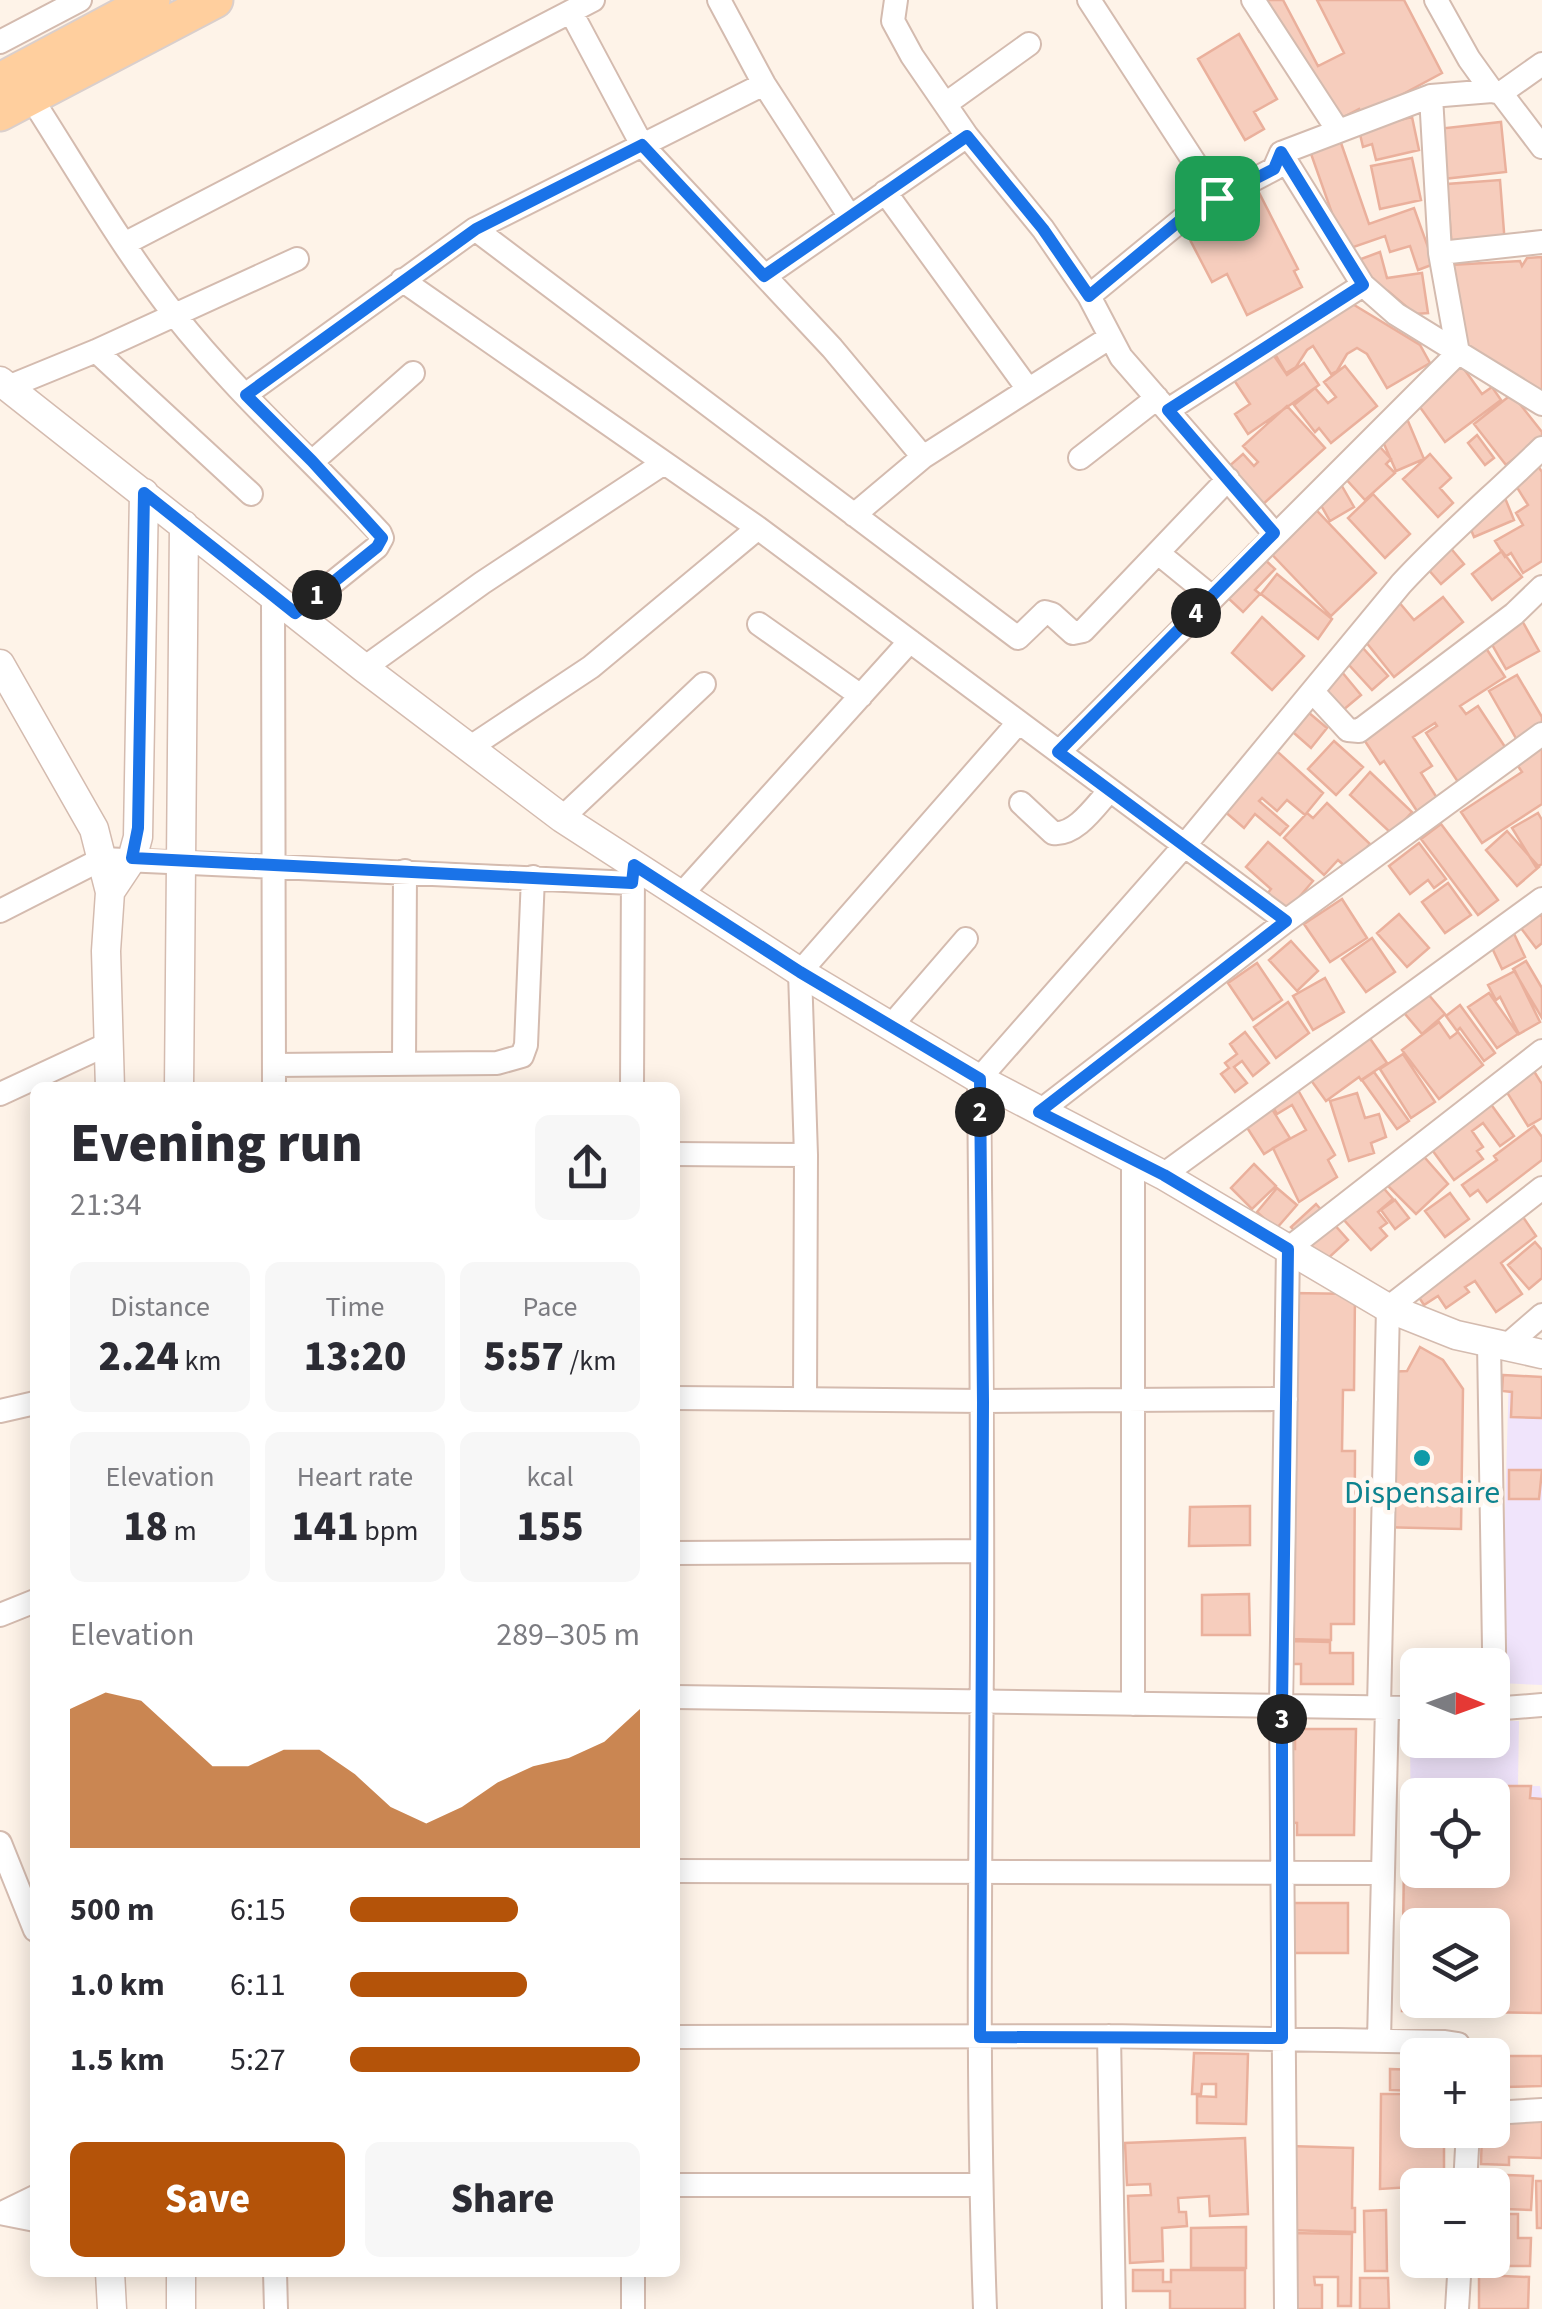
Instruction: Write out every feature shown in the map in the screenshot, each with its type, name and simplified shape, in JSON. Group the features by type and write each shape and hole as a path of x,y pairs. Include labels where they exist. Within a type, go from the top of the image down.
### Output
{"main road":[{"path":"10,97 152,0"},
{"path":"10,97 215,0"}],"street":[{"path":"0,42 40,9 80,0"},
{"path":"124,244 593,0"},
{"path":"720,0 764,84 850,217"},
{"path":"896,0 893,21 898,33 967,136 1043,229 1089,296 1109,338 1274,533"},
{"path":"1089,0 1217,198"},
{"path":"1252,0 1337,130"},
{"path":"1441,2 1469,59 1542,147"},
{"path":"571,12 642,145 832,348 923,458"},
{"path":"947,104 1029,44"},
{"path":"1089,296 1190,212 1274,169 1281,152 1431,96 1496,92 1542,64"},
{"path":"246,395 476,229 764,84"},
{"path":"1431,96 1440,253 1458,353"},
{"path":"10,97 175,315 382,538 377,547 284,604"},
{"path":"764,276 967,136"},
{"path":"1281,152 1363,285 1396,314 1542,404"},
{"path":"885,192 1028,388"},
{"path":"476,229 1018,638 1044,612 1073,632 1083,631 1228,480"},
{"path":"1440,253 1542,242"},
{"path":"4,384 96,351 297,259"},
{"path":"402,280 758,528 1286,921"},
{"path":"1080,458 1363,285"},
{"path":"854,515 923,458 1109,338"},
{"path":"96,351 251,494"},
{"path":"1058,752 1458,353"},
{"path":"312,461 413,372"},
{"path":"4,384 633,874 680,896 980,1079 1164,1175 1388,1308 1428,1326 1542,1354"},
{"path":"985,2309 980,2185 978,1870 983,1402 980,1079 1185,845 1435,546 1542,448"},
{"path":"364,668 482,583 664,463"},
{"path":"110,892 132,858 138,828 144,493"},
{"path":"179,1082 184,525"},
{"path":"469,748 591,667 758,528"},
{"path":"1158,553 1212,596"},
{"path":"1313,692 1348,730 1359,730 1514,614 1542,586"},
{"path":"284,604 274,865 274,1076 404,1064 497,1063 522,1056 526,1046 533,877"},
{"path":"758,624 861,696"},
{"path":"680,896 910,642"},
{"path":"0,664 76,794 94,829 102,859 110,892 106,951 110,1082"},
{"path":"562,818 704,684"},
{"path":"805,1400 806,1155 800,972 1018,723"},
{"path":"1039,1112 1286,921 1542,734"},
{"path":"1021,803 1060,834 1073,829 1110,790"},
{"path":"0,911 102,859 533,877 633,874"},
{"path":"404,1064 405,871"},
{"path":"632,1082 633,874"},
{"path":"1164,1175 1542,900"},
{"path":"890,1027 966,939"},
{"path":"0,1094 110,1043"},
{"path":"1288,1249 1542,1051"},
{"path":"680,1154 806,1155"},
{"path":"1133,1160 1133,1704"},
{"path":"1388,1308 1542,1188"},
{"path":"1286,2309 1281,1872 1288,1249"},
{"path":"1379,2040 1388,1308"},
{"path":"1497,1345 1542,1315"},
{"path":"1495,1648 1497,1345"},
{"path":"680,1398 983,1402 1286,1399"},
{"path":"1,1408 30,1404"},
{"path":"680,1553 982,1550"},
{"path":"0,1615 30,1603"},
{"path":"680,1697 1400,1707"},
{"path":"1510,1707 1542,1704"},
{"path":"0,1843 30,1902"},
{"path":"680,1871 1383,1872"},
{"path":"1109,2036 1114,2309"},
{"path":"680,2037 1109,2036 1400,2041"},
{"path":"1510,2112 1542,2110"},
{"path":"680,2185 980,2185"},
{"path":"1,2213 30,2199"},
{"path":"1,2213 30,2219"},
{"path":"110,2277 112,2309"},
{"path":"181,2277 181,2309"},
{"path":"275,2277 276,2309"},
{"path":"632,2277 634,2309"},
{"path":"1458,2309 1459,2278"}],"shaded area":[{"path":"1509,1374 1542,1377 1542,1685 1510,1683 1510,1648 1501,1648"},
{"path":"1510,1721 1519,1721 1518,1786 1540,1786 1542,1797 1542,2008 1510,2008 1510,1908 1411,1908 1411,1888 1510,1888 1510,1778 1410,1778 1410,1758 1510,1758"}],"building":[{"path":"1243,0 1283,0 1318,66 1344,53 1317,0 1404,0 1442,73 1362,116 1359,109 1338,120 1270,25 1259,31"},
{"path":"1239,34 1277,99 1254,112 1264,129 1245,140 1198,59"},
{"path":"1412,117 1419,150 1376,160 1372,144 1363,147 1359,130"},
{"path":"1501,122 1506,172 1443,179 1437,129"},
{"path":"1340,140 1369,224 1414,208 1434,264 1418,270 1410,246 1390,252 1385,236 1345,250 1310,151"},
{"path":"1412,158 1421,200 1380,209 1371,166"},
{"path":"1250,175 1298,269 1294,271 1302,287 1247,315 1227,274 1212,282 1176,213"},
{"path":"1500,180 1505,245 1452,249 1447,184"},
{"path":"1380,252 1387,278 1422,273 1428,313 1415,314 1388,291 1373,293 1353,262"},
{"path":"1542,257 1542,395 1461,342 1450,265 1520,261 1522,266 1527,258"},
{"path":"1341,297 1420,345 1430,363 1387,388 1367,354 1357,348 1331,374 1313,346 1286,373 1267,340"},
{"path":"1266,344 1287,375 1304,363 1319,385 1248,434 1235,414 1250,404 1228,371"},
{"path":"1459,362 1482,394 1492,387 1501,400 1445,442 1412,396"},
{"path":"1345,366 1377,406 1331,443 1319,428 1315,432 1294,405 1315,388 1328,403 1336,397 1324,382"},
{"path":"1512,394 1542,437 1506,465 1474,424"},
{"path":"1287,406 1325,448 1261,506 1227,468 1243,454 1254,466 1258,462 1243,446"},
{"path":"1405,414 1424,459 1396,471 1376,426"},
{"path":"1477,435 1494,458 1485,465 1468,443"},
{"path":"1370,436 1391,459 1386,464 1395,473 1365,500 1335,467"},
{"path":"1430,454 1451,478 1440,488 1453,503 1438,517 1403,479"},
{"path":"1538,466 1542,472 1542,561 1523,573 1511,553 1505,557 1495,541 1523,525 1516,513 1528,505 1513,481"},
{"path":"1335,474 1354,507 1330,521 1311,488"},
{"path":"1373,494 1410,534 1385,558 1348,518"},
{"path":"1303,496 1376,573 1331,616 1258,540"},
{"path":"1505,498 1514,520 1474,537 1465,515"},
{"path":"1443,539 1464,564 1441,584 1420,560"},
{"path":"1249,545 1275,569 1255,590 1260,594 1243,612 1213,584"},
{"path":"1502,551 1522,577 1492,600 1472,574"},
{"path":"1277,574 1332,619 1318,639 1261,594"},
{"path":"1393,595 1414,620 1443,597 1463,622 1394,677 1353,626"},
{"path":"1515,608 1539,651 1506,669 1482,627"},
{"path":"1262,617 1304,656 1272,690 1232,653"},
{"path":"1478,636 1505,677 1460,706 1466,714 1478,706 1507,750 1458,782 1426,733 1437,726 1435,723 1413,737 1432,766 1421,773 1437,798 1417,811 1355,726 1389,717 1379,702"},
{"path":"1354,638 1388,676 1372,690 1338,653"},
{"path":"1337,666 1361,695 1336,716 1312,688"},
{"path":"1517,675 1542,717 1542,725 1517,740 1489,691"},
{"path":"1302,707 1327,728 1311,748 1286,726"},
{"path":"1334,741 1363,767 1336,795 1308,769"},
{"path":"1542,741 1542,804 1482,843 1461,812 1522,772 1514,760"},
{"path":"1268,743 1323,793 1305,815 1287,800 1277,811 1262,798 1259,801 1288,826 1280,835 1255,814 1244,828 1216,804"},
{"path":"1370,772 1412,812 1392,834 1350,795"},
{"path":"1327,803 1370,844 1347,868 1338,860 1324,875 1284,838 1307,813 1313,818"},
{"path":"1538,813 1542,820 1542,864 1536,867 1512,828"},
{"path":"1441,824 1498,900 1478,915 1421,839"},
{"path":"1507,831 1539,867 1517,886 1486,850"},
{"path":"1268,842 1313,881 1287,911 1267,894 1271,889 1246,867"},
{"path":"1419,843 1446,879 1434,888 1428,880 1410,894 1389,866"},
{"path":"1448,883 1471,915 1445,933 1422,902"},
{"path":"1342,899 1367,938 1330,962 1304,924"},
{"path":"1530,901 1542,917 1542,943 1536,948 1511,915"},
{"path":"1399,914 1429,948 1407,967 1377,933"},
{"path":"1508,921 1525,957 1502,969 1485,933"},
{"path":"1372,938 1395,972 1366,992 1342,959"},
{"path":"1291,941 1318,971 1297,991 1269,960"},
{"path":"1526,961 1542,988 1542,1018 1513,969"},
{"path":"1257,963 1282,1000 1253,1020 1228,983"},
{"path":"1515,971 1540,1022 1519,1034 1500,997 1496,1000 1488,985"},
{"path":"1325,978 1344,1012 1313,1030 1293,996"},
{"path":"1417,981 1445,1014 1422,1034 1394,1001"},
{"path":"1489,993 1518,1034 1497,1048 1468,1007"},
{"path":"1288,1002 1309,1033 1276,1058 1254,1027"},
{"path":"1460,1005 1495,1053 1484,1061 1446,1016"},
{"path":"1439,1022 1450,1038 1458,1032 1483,1065 1439,1099 1402,1050"},
{"path":"1362,1027 1387,1063 1326,1101 1303,1069"},
{"path":"1245,1032 1269,1063 1253,1076 1242,1061 1234,1067 1247,1083 1235,1092 1221,1074 1229,1068 1225,1063 1237,1054 1230,1044"},
{"path":"1403,1054 1435,1102 1411,1118 1380,1069"},
{"path":"1527,1060 1542,1084 1542,1118 1528,1126 1498,1078"},
{"path":"1374,1072 1409,1121 1397,1129 1362,1080"},
{"path":"1290,1076 1335,1155 1328,1160 1337,1177 1299,1202 1273,1148 1306,1130 1292,1105 1277,1114 1264,1091"},
{"path":"1482,1092 1514,1136 1500,1146 1483,1123 1472,1131 1483,1147 1477,1151 1483,1159 1454,1180 1422,1136"},
{"path":"1357,1093 1365,1118 1379,1114 1386,1137 1371,1143 1374,1153 1349,1161 1330,1101"},
{"path":"1265,1098 1290,1138 1264,1154 1239,1115"},
{"path":"1534,1126 1542,1137 1542,1160 1487,1202 1478,1190 1470,1196 1462,1185"},
{"path":"1411,1142 1448,1184 1416,1214 1378,1176"},
{"path":"1254,1164 1276,1186 1252,1209 1231,1188"},
{"path":"1373,1176 1393,1199 1378,1212 1387,1223 1380,1228 1387,1236 1371,1250 1335,1210"},
{"path":"1277,1188 1297,1205 1276,1229 1257,1212"},
{"path":"1450,1193 1469,1219 1445,1237 1425,1211"},
{"path":"1395,1200 1409,1218 1395,1229 1381,1210"},
{"path":"1316,1204 1348,1240 1324,1262 1291,1227"},
{"path":"1519,1211 1536,1236 1501,1263 1522,1294 1496,1312 1475,1281 1465,1287 1469,1292 1446,1308 1438,1296 1424,1305 1411,1285"},
{"path":"1535,1242 1542,1250 1542,1278 1529,1289 1508,1265"},
{"path":"1292,1293 1355,1294 1354,1390 1343,1390 1342,1451 1355,1451 1354,1624 1331,1624 1331,1640 1287,1639"},
{"name":"Dispensaire","path":"1420,1347 1443,1360 1463,1389 1461,1529 1379,1527 1387,1372 1407,1371"},
{"path":"1503,1375 1542,1377 1542,1418 1511,1417 1512,1392 1502,1391"},
{"path":"1509,1470 1542,1470 1539,1499 1509,1499"},
{"path":"1250,1506 1250,1545 1189,1546 1190,1507"},
{"path":"1249,1594 1250,1635 1202,1635 1202,1595"},
{"path":"1290,1641 1330,1642 1330,1653 1353,1653 1353,1684 1301,1684 1301,1664 1290,1664"},
{"path":"1295,1729 1356,1729 1354,1835 1297,1835 1297,1823 1284,1822 1284,1749 1295,1749"},
{"path":"1510,1786 1531,1786 1530,1798 1542,1799 1542,2013 1510,2013 1510,1908 1403,1908 1404,1888 1510,1888"},
{"path":"1288,1903 1348,1903 1348,1953 1289,1953"},
{"path":"1194,2053 1248,2054 1246,2124 1197,2123 1197,2096 1216,2097 1216,2084 1202,2084 1201,2094 1192,2094"},
{"path":"1510,2056 1542,2056 1542,2086 1510,2087"},
{"path":"1390,2069 1400,2069 1400,2090 1390,2090"},
{"path":"1381,2094 1400,2094 1400,2148 1444,2148 1444,2168 1400,2168 1400,2188 1380,2189"},
{"path":"1510,2118 1542,2119 1542,2158 1509,2157 1509,2165 1481,2164 1481,2148 1510,2148"},
{"path":"1245,2138 1248,2214 1210,2216 1209,2196 1178,2198 1179,2212 1186,2212 1187,2226 1162,2228 1163,2261 1130,2263 1128,2196 1151,2195 1150,2184 1127,2185 1125,2143"},
{"path":"1289,2146 1353,2148 1355,2232 1286,2230"},
{"path":"1510,2175 1533,2176 1531,2210 1510,2209"},
{"path":"1536,2181 1542,2181 1542,2228 1537,2228"},
{"path":"1386,2210 1387,2271 1365,2271 1364,2211"},
{"path":"1510,2214 1518,2214 1518,2238 1531,2238 1530,2266 1510,2266"},
{"path":"1246,2227 1246,2268 1191,2268 1191,2228"},
{"path":"1286,2233 1352,2234 1351,2306 1338,2306 1338,2277 1314,2277 1315,2285 1322,2285 1322,2309 1285,2309"},
{"path":"1133,2270 1163,2270 1163,2282 1171,2282 1171,2270 1245,2270 1245,2309 1170,2309 1170,2291 1133,2291"},
{"path":"1529,2277 1528,2309 1479,2309 1479,2278"},
{"path":"1360,2278 1388,2278 1389,2309 1360,2309"}],"place":[{"name":"Dispensaire","path":"1422,1458"}],"route":[{"path":"967,136 1043,229 1089,296 1190,212 1217,198 1274,169 1281,152 1363,285 1168,410 1274,533 1058,752 1286,921 1039,1112 1164,1175 1288,1249 1282,2038 980,2037 980,1079 800,972 634,865 632,883 132,858 138,838 144,493 295,613 377,547 382,538 246,395 476,229 642,145 764,276 967,136"}]}
